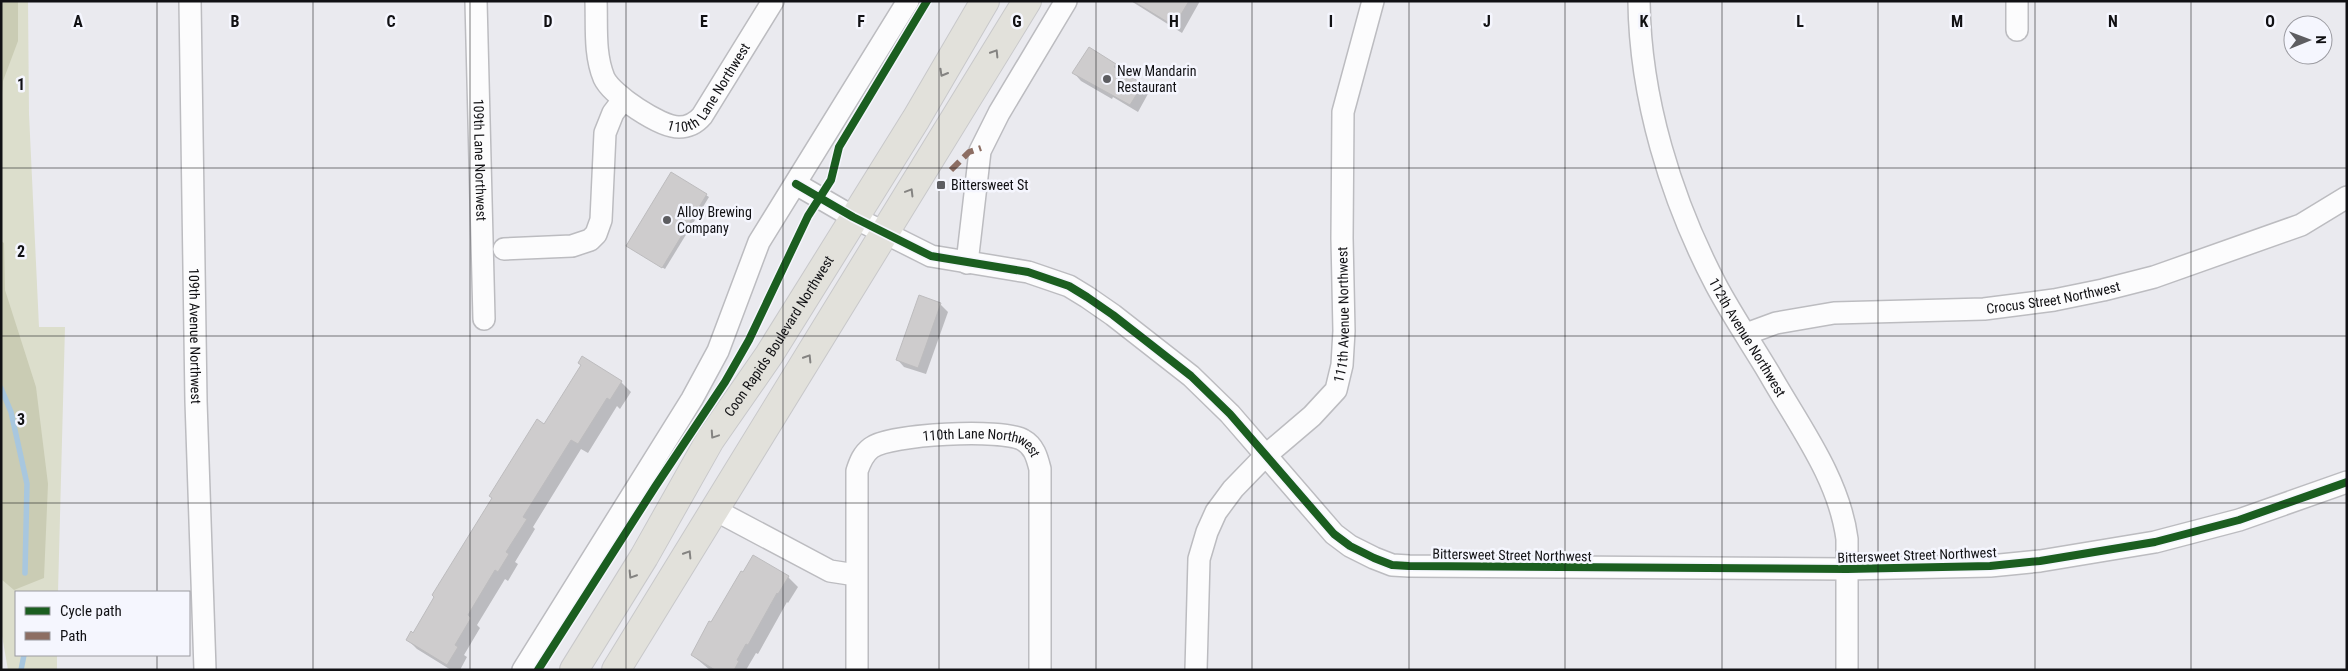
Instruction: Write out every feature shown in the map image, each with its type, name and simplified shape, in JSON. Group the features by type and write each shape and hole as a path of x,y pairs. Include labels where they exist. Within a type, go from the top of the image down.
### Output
{"main road":[{"name":"Coon Rapids Boulevard Northwest","path":"574,670 644,557 710,440 769,354 916,119 985,1"},
{"path":"616,670 1027,1"}],"street":[{"name":"109th Avenue Northwest","path":"190,1 196,401 205,670"},
{"name":"109th Lane Northwest","path":"476,1 484,319"},
{"path":"504,249 572,246 590,240 596,234 601,220 605,133 612,113 623,100 612,91 604,78 600,64 596,1"},
{"name":"110th Lane Northwest","path":"623,100 669,125 678,127 696,123 773,1"},
{"path":"523,670 692,399 718,351 759,242 908,1"},
{"path":"967,263 980,151 999,113 1066,1"},
{"name":"111th Avenue Northwest","path":"1196,670 1199,559 1207,532 1222,504 1265,456 1312,416 1336,390 1342,365 1344,332 1342,238 1343,112 1373,1"},
{"name":"112th Avenue Northwest","path":"1639,1 1645,73 1655,121 1671,179 1716,284 1827,473 1844,518 1847,539 1847,670"},
{"path":"2017,30 2018,1"},
{"name":"Bittersweet Street Northwest","path":"796,184 853,217 931,256 1028,272 1069,286 1087,297 1191,376 1230,414 1334,534 1350,546 1392,564 1847,569 1990,566 2102,552 2155,542 2239,520 2347,482"},
{"name":"Crocus Street Northwest","path":"1746,334 1776,323 1834,313 1966,310 2054,300 2103,290 2154,277 2301,225 2347,197"},
{"name":"110th Lane Northwest","path":"857,670 857,471 862,459 871,448 884,442 930,435 1008,435 1021,438 1030,445 1036,454 1040,468 1040,670"},
{"path":"715,510 830,571 856,575"}],"green space":[{"path":"1,1 28,1 29,114 39,327 65,327 58,591 15,591 15,656 57,656 57,670 8,670 1,630"},
{"path":"1,1 18,1 18,41 3,81 1,106"},
{"path":"1,241 4,243 5,290 36,387 48,484 44,578 14,590 1,579"}],"building":[{"path":"1133,1 1189,1 1174,26"},
{"name":"New Mandarin Restaurant","path":"1089,47 1116,64 1114,67 1143,84 1130,105 1072,73"},
{"name":"Alloy Brewing Company","path":"671,172 707,194 662,268 626,246"},
{"path":"919,295 941,303 918,368 896,360"},
{"path":"582,356 622,381 610,400 607,398 578,444 571,440 523,517 527,519 506,552 509,554 498,572 495,570 468,615 471,618 455,645 458,647 447,665 406,640 411,631 413,633 434,597 432,595 492,498 489,496 537,419 544,424 581,365 578,363"},
{"path":"753,555 789,576 777,593 748,645 746,644 734,670 715,670 691,655 709,621 711,622 741,571 743,572"}],"waterway":[{"path":"1,388 11,412 27,484 25,573"},
{"path":"21,670 24,656"}],"marked path":[{"path":"951,170 969,152 981,148"}],"cycle path":[{"path":"538,670 655,487 725,382 749,340 808,216 831,180 839,147 927,1"},
{"path":"796,184 853,217 931,256 1028,272 1069,286 1087,297 1191,376 1230,414 1334,534 1350,546 1392,565 1847,569 1990,566 2040,561 2155,542 2239,520 2347,482"}],"place":[{"name":"New Mandarin Restaurant","path":"1107,79"},
{"name":"Bittersweet St","path":"941,185"},
{"name":"Alloy Brewing Company","path":"667,220"}]}
